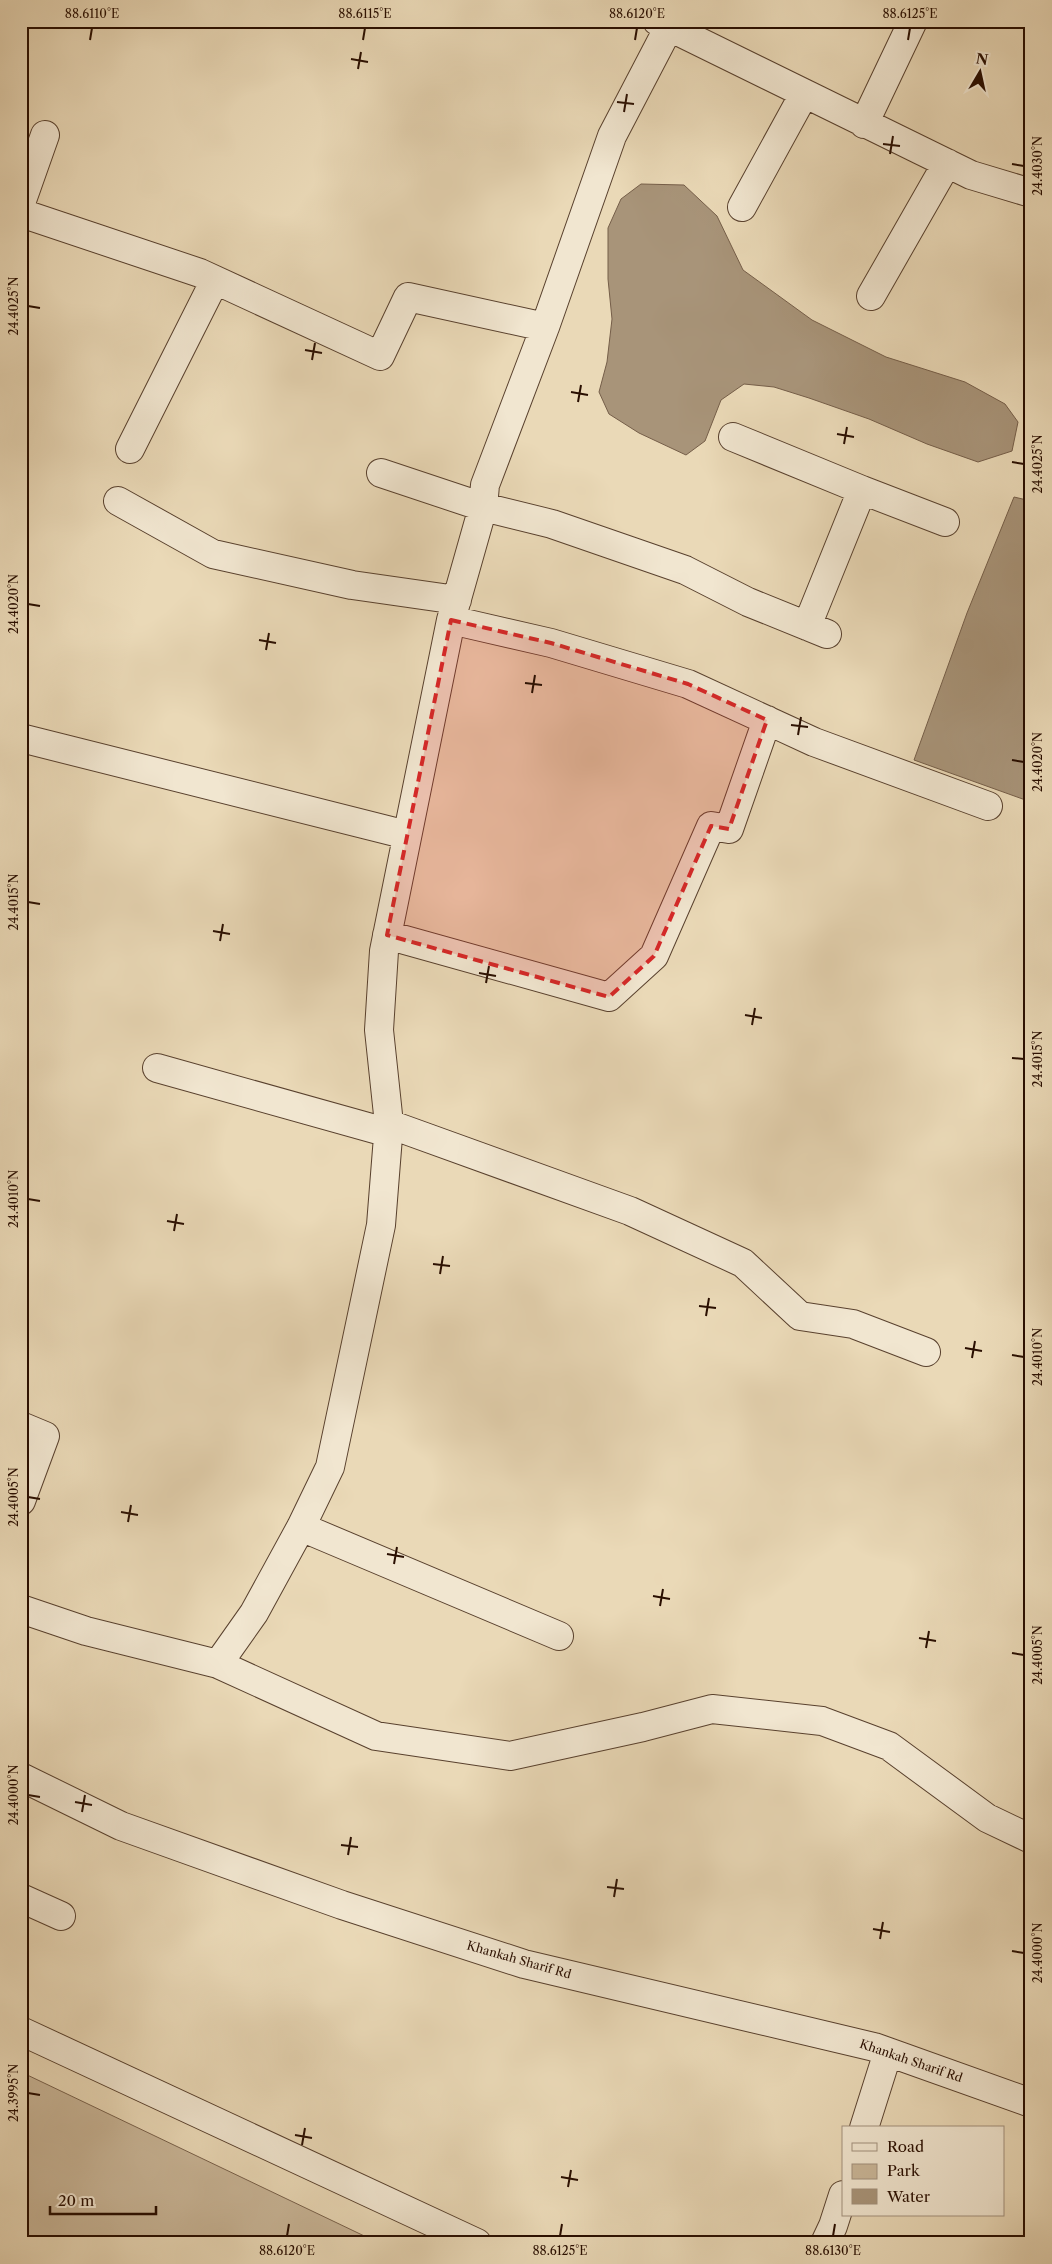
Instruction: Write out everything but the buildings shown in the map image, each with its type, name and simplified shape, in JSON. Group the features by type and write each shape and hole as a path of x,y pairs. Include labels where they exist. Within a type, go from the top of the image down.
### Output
{"street":[{"path":"864,124 913,21"},
{"path":"218,1664 254,1613 301,1527 330,1467 381,1225 389,1129 379,1030 384,951 454,610 483,507 485,485 545,327 612,136 666,23 804,94 947,164 971,175 1031,193"},
{"path":"742,207 804,94"},
{"path":"21,203 46,135"},
{"path":"871,296 947,164"},
{"path":"21,213 200,273 380,356 408,297 545,327"},
{"path":"130,448 214,280"},
{"path":"733,437 945,522"},
{"path":"381,473 483,507 552,524 684,570 748,602 817,630 862,490"},
{"path":"118,501 212,554 454,610 551,643 688,684 814,742 988,806"},
{"path":"387,935 609,997 654,956 711,826 729,829 766,720"},
{"path":"21,738 407,836"},
{"path":"157,1068 389,1129 630,1211 743,1263 800,1316 853,1324 926,1352"},
{"path":"21,1426 44,1436 21,1501"},
{"path":"301,1527 559,1636"},
{"path":"21,1609 86,1632 218,1664 376,1736 510,1756 643,1727 712,1709 822,1721 889,1746 987,1818 1031,1839"},
{"name":"Khankah Sharif Rd","path":"21,1777 121,1826 342,1905 524,1964 874,2047 1031,2103"},
{"path":"21,1898 60,1916"},
{"path":"21,2031 477,2243"},
{"path":"865,2126 888,2052"},
{"path":"825,2243 834,2226 842,2198"}],"highlighted area":[{"path":"451,620 551,643 688,684 767,720 729,829 711,826 654,956 609,997 387,935"}],"green space":[{"path":"21,2072 379,2243 21,2243"}],"water":[{"path":"641,184 684,185 717,216 743,270 812,320 886,357 965,382 1005,404 1018,422 1012,451 978,462 927,444 869,419 809,398 774,387 744,384 721,400 705,441 686,455 639,433 609,414 599,392 607,362 612,319 608,279 608,228 621,199"},
{"path":"1014,497 1031,501 1031,802 914,760 967,613"}]}
